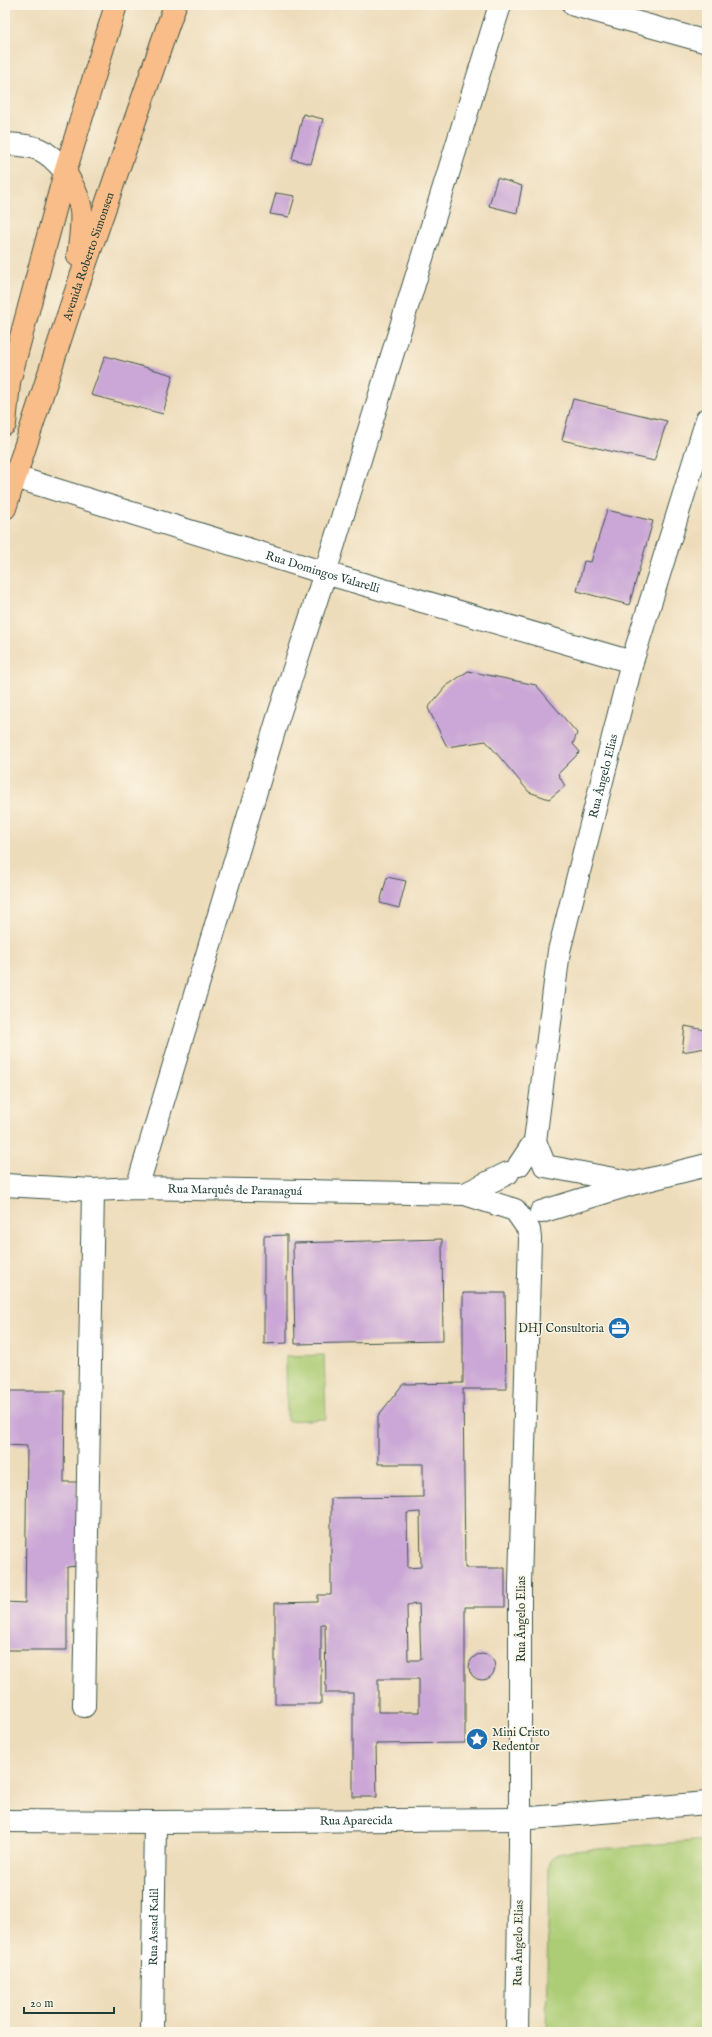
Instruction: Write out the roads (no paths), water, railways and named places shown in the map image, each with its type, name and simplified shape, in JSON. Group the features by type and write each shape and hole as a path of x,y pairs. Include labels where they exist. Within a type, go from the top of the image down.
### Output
{"main road":[{"path":"5,424 6,389 65,172 116,5"},
{"name":"Avenida Roberto Simonsen","path":"5,508 10,475 175,5"},
{"path":"65,172 76,191 82,212 74,296"}],"street":[{"path":"137,1188 277,721 325,573 500,5"},
{"path":"574,5 707,42"},
{"path":"5,144 36,147 46,152 56,160 65,172"},
{"name":"Rua Ângelo Elias","path":"545,1166 535,1141 559,951 632,662 707,419"},
{"name":"Rua Domingos Valarelli","path":"10,475 325,573 632,662"},
{"name":"Rua Ângelo Elias","path":"514,1169 535,1141"},
{"path":"635,1183 545,1166 532,1162 514,1169 504,1186 507,1199 515,1210 528,1214 541,1212 635,1183 707,1165"},
{"path":"541,1212 552,1203 556,1191 554,1177 545,1166"},
{"name":"Rua Marquês de Paranaguá","path":"465,1194 514,1169"},
{"name":"Rua Marquês de Paranaguá","path":"5,1186 93,1190 137,1188 465,1194 515,1210"},
{"path":"84,1706 93,1190"},
{"name":"Rua Ângelo Elias","path":"515,1210 529,1230 530,1239 520,1583 520,1819 517,2032"},
{"name":"Rua Aparecida","path":"5,1821 156,1822 520,1819 707,1803"},
{"name":"Rua Assad Kalil","path":"152,2032 156,1822"}],"place":[{"name":"DHJ Consultoria","path":"619,1328"},
{"name":"Mini Cristo Redentor","path":"477,1739"}]}
